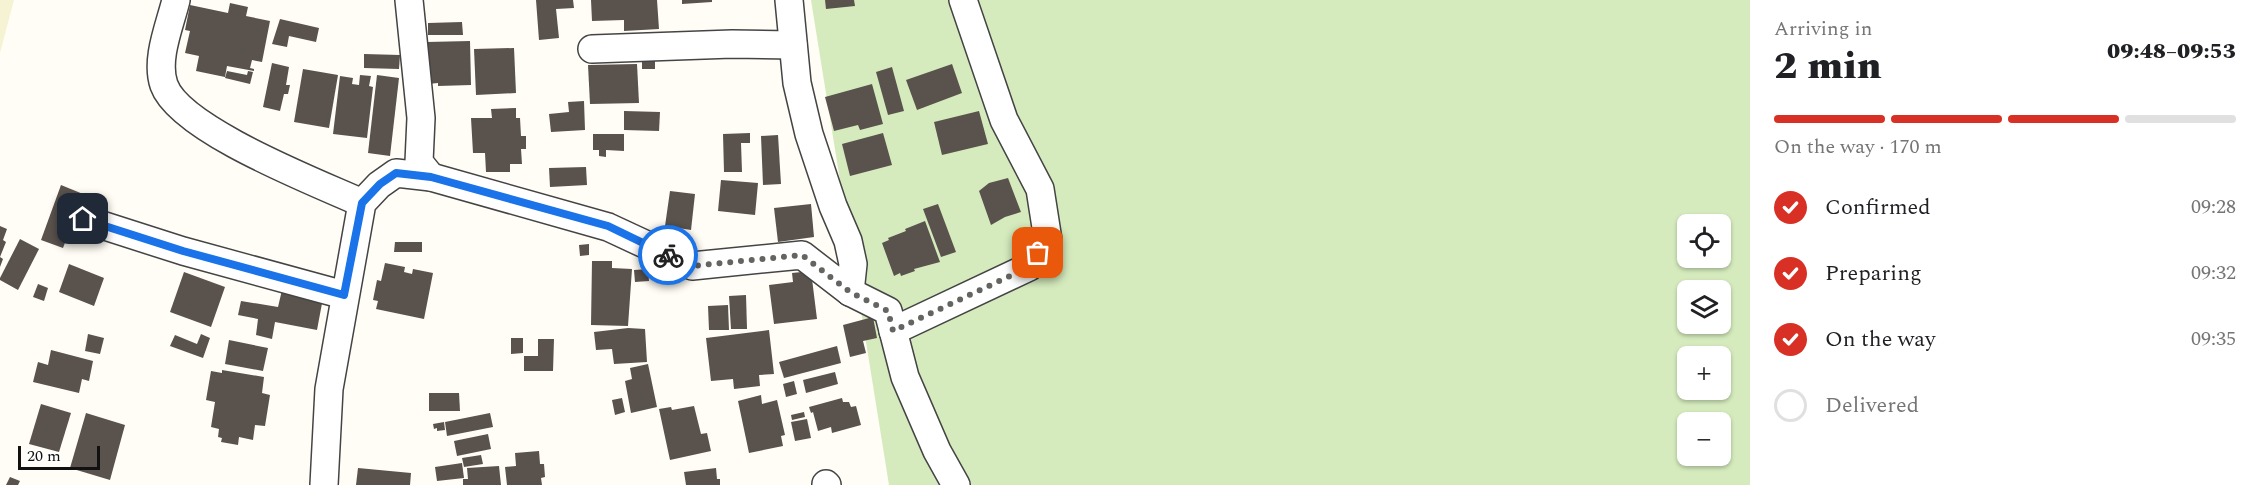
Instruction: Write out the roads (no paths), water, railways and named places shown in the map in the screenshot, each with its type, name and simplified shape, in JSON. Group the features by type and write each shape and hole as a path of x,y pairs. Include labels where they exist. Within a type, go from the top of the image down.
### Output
{"street":[{"path":"176,0 163,51 161,71 167,93 178,106 204,126 269,161 362,203"},
{"path":"409,0 421,118 419,162 431,177"},
{"path":"789,0 797,83 809,134 833,206 848,241 853,264 850,292"},
{"path":"893,331 1029,267 1048,240 1041,189 1004,120 963,0"},
{"path":"592,49 732,44 793,45"},
{"path":"324,485 329,389 362,203 380,184 396,173 431,177 608,226 692,266 802,255 850,292 888,311 905,377 937,451 956,485"},
{"path":"83,219 183,251 344,295"}]}
